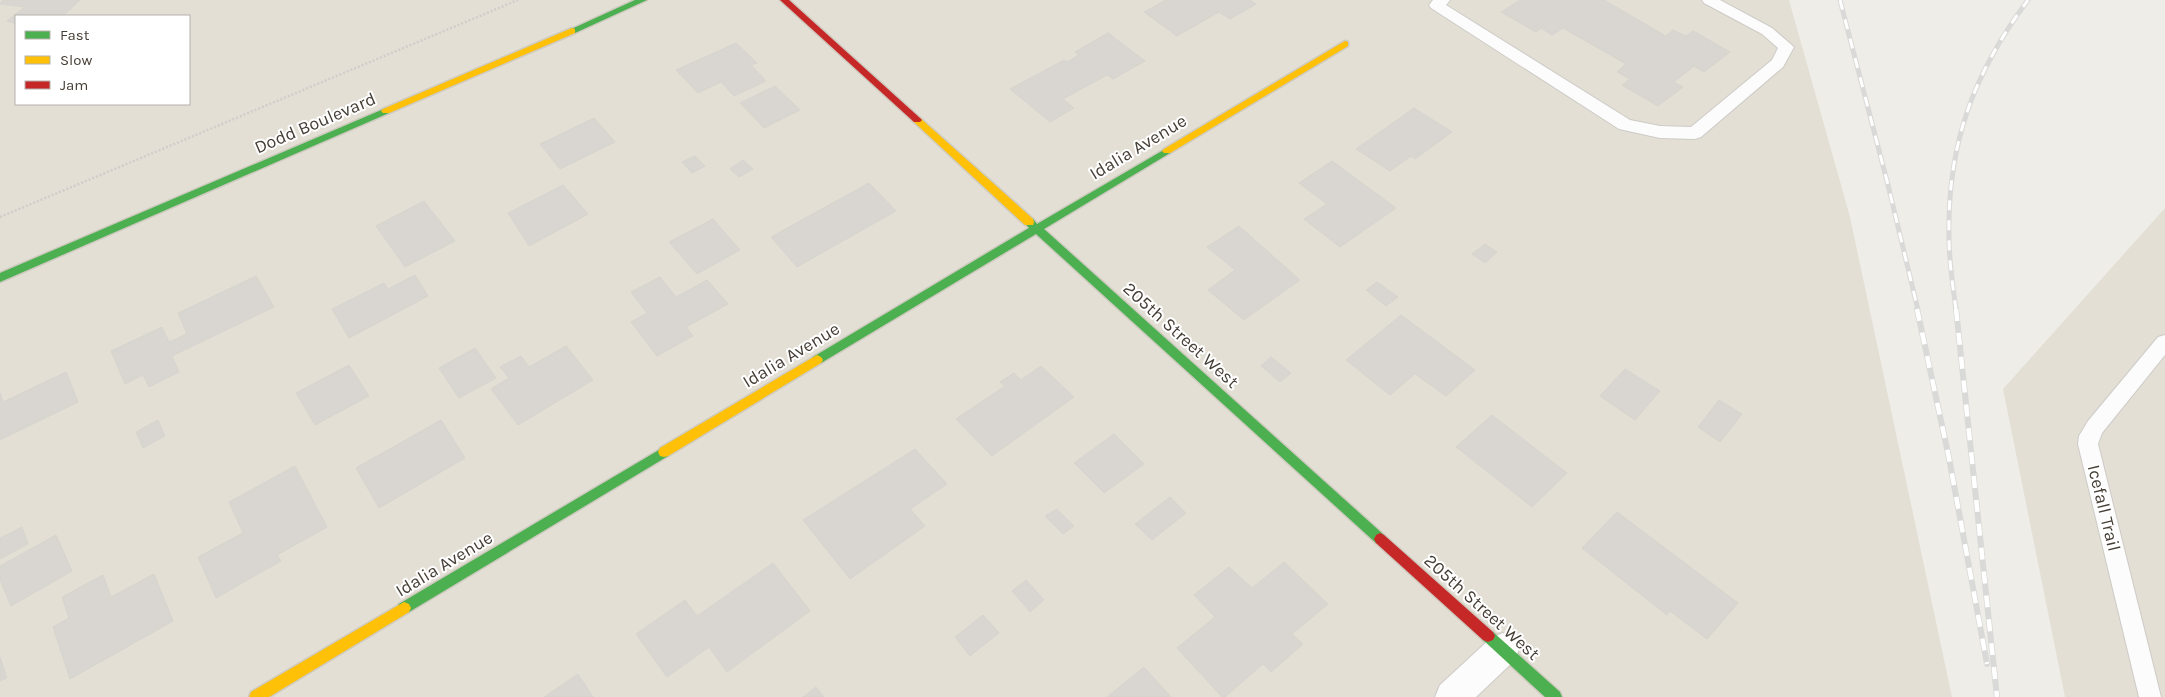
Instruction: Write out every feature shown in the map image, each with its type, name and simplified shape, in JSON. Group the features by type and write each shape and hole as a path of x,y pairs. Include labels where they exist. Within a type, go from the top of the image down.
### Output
{"street":[{"name":"Dodd Boulevard","path":"0,278 643,0"},
{"name":"205th Street West","path":"784,0 1555,697"},
{"name":"Idalia Avenue","path":"256,697 1344,44"},
{"path":"1452,697 1503,649"}],"lane":[{"path":"1443,0 1436,5 1625,125 1660,132 1695,132 1778,63 1786,47 1767,31 1709,0"},
{"name":"Icefall Trail","path":"2150,697 2088,444 2089,436 2095,428 2165,342"}],"path":[{"path":"0,217 518,0"}],"shaded area":[{"path":"0,0 1789,0 1850,217 1952,697 0,697"},
{"path":"2165,208 2165,697 2065,697 2003,389"}],"building":[{"path":"3,0 80,0 64,15 15,15 15,24 7,21 25,7 0,4"},
{"path":"1166,0 1250,0 1256,4 1230,19 1219,12 1177,36 1144,12"},
{"path":"1520,0 1604,0 1666,36 1673,30 1686,36 1693,31 1730,52 1704,72 1694,66 1674,82 1683,87 1658,106 1622,85 1630,79 1617,72 1626,64 1563,28 1552,35 1541,28 1536,32 1501,12"},
{"path":"1108,33 1145,61 1113,79 1107,75 1063,99 1074,108 1050,122 1010,89 1064,60 1067,62 1079,55 1075,52"},
{"path":"736,43 757,63 751,65 766,81 734,96 721,82 698,93 676,70"},
{"path":"775,86 800,110 764,128 740,103"},
{"path":"1414,108 1452,132 1415,159 1411,156 1390,171 1356,149"},
{"path":"594,118 615,142 560,169 540,144"},
{"path":"695,156 705,166 692,173 682,162"},
{"path":"743,160 753,169 739,177 730,169"},
{"path":"1332,161 1396,208 1340,247 1304,219 1327,204 1299,183"},
{"path":"869,183 896,211 797,267 771,237"},
{"path":"563,185 588,214 529,246 508,213"},
{"path":"424,201 455,241 405,267 376,226"},
{"path":"713,219 740,250 697,274 669,242"},
{"path":"1239,226 1300,280 1244,320 1208,290 1235,270 1207,247"},
{"path":"1485,244 1497,252 1485,263 1472,254"},
{"path":"415,275 428,296 349,338 332,309 384,283 388,289"},
{"path":"256,276 274,307 172,356 179,372 149,387 143,375 125,384 111,351 162,327 169,342 187,334 178,313"},
{"path":"660,277 676,297 707,280 728,304 686,327 693,336 657,356 631,322 647,313 631,292"},
{"path":"1377,282 1398,297 1386,306 1366,290"},
{"path":"1401,315 1475,370 1446,396 1415,374 1390,395 1346,360"},
{"path":"566,346 593,380 518,425 491,389 509,378 500,367 521,356 529,367"},
{"path":"475,348 496,378 459,398 439,368"},
{"path":"1271,357 1291,373 1280,382 1261,366"},
{"path":"349,365 369,396 315,425 296,393"},
{"path":"1041,366 1074,397 992,456 956,419 1005,386 1000,382 1014,373 1021,380"},
{"path":"1625,369 1660,391 1635,420 1600,396"},
{"path":"66,372 78,402 0,440 0,393 3,402"},
{"path":"1719,400 1742,414 1720,442 1698,427"},
{"path":"1492,415 1567,473 1532,507 1456,447"},
{"path":"158,420 165,436 143,448 136,432"},
{"path":"441,420 465,458 379,508 356,468"},
{"path":"1114,434 1144,464 1104,493 1074,463"},
{"path":"915,449 947,484 910,509 925,526 850,579 803,520"},
{"path":"295,466 327,527 277,555 281,561 216,598 198,557 243,533 229,502"},
{"path":"1170,497 1186,513 1152,540 1135,524"},
{"path":"1057,509 1074,526 1063,534 1045,516"},
{"path":"1617,512 1738,603 1707,639 1670,611 1667,615 1582,548"},
{"path":"22,527 28,544 0,559 0,538"},
{"path":"56,535 72,571 11,606 0,580 0,566"},
{"path":"1284,562 1328,604 1292,634 1303,644 1271,672 1263,664 1225,697 1222,697 1177,648 1215,617 1194,595 1229,567 1252,588"},
{"path":"773,563 810,611 727,672 709,647 667,677 636,634 685,600 697,616"},
{"path":"154,574 173,621 70,679 53,627 69,618 62,597 103,575 111,597"},
{"path":"1026,580 1044,600 1030,612 1012,591"},
{"path":"983,615 999,633 970,656 955,637"},
{"path":"0,657 7,678 0,681"},
{"path":"1144,667 1171,697 1107,697"},
{"path":"578,674 593,697 544,697"},
{"path":"816,687 824,697 803,697"}],"railway":[{"path":"1840,0 1918,310"},
{"path":"1956,310 1950,265 1949,238 1953,172 1959,141 1978,83 1992,55 2028,0"},
{"path":"1917,309 1949,458 1987,664"},
{"path":"1956,309 1997,697"}],"traffic: fast":[{"path":"572,31 643,0"},
{"path":"0,278 386,111"},
{"path":"817,360 1167,151"},
{"path":"1029,222 1380,539"},
{"path":"404,608 664,452"},
{"path":"1488,636 1555,697"}],"traffic: slow":[{"path":"386,111 572,31"},
{"path":"1167,151 1345,44"},
{"path":"917,120 1029,222"},
{"path":"664,452 817,360"},
{"path":"256,697 404,608"}],"traffic: jam":[{"path":"784,0 917,120"},
{"path":"1380,539 1488,636"}]}
